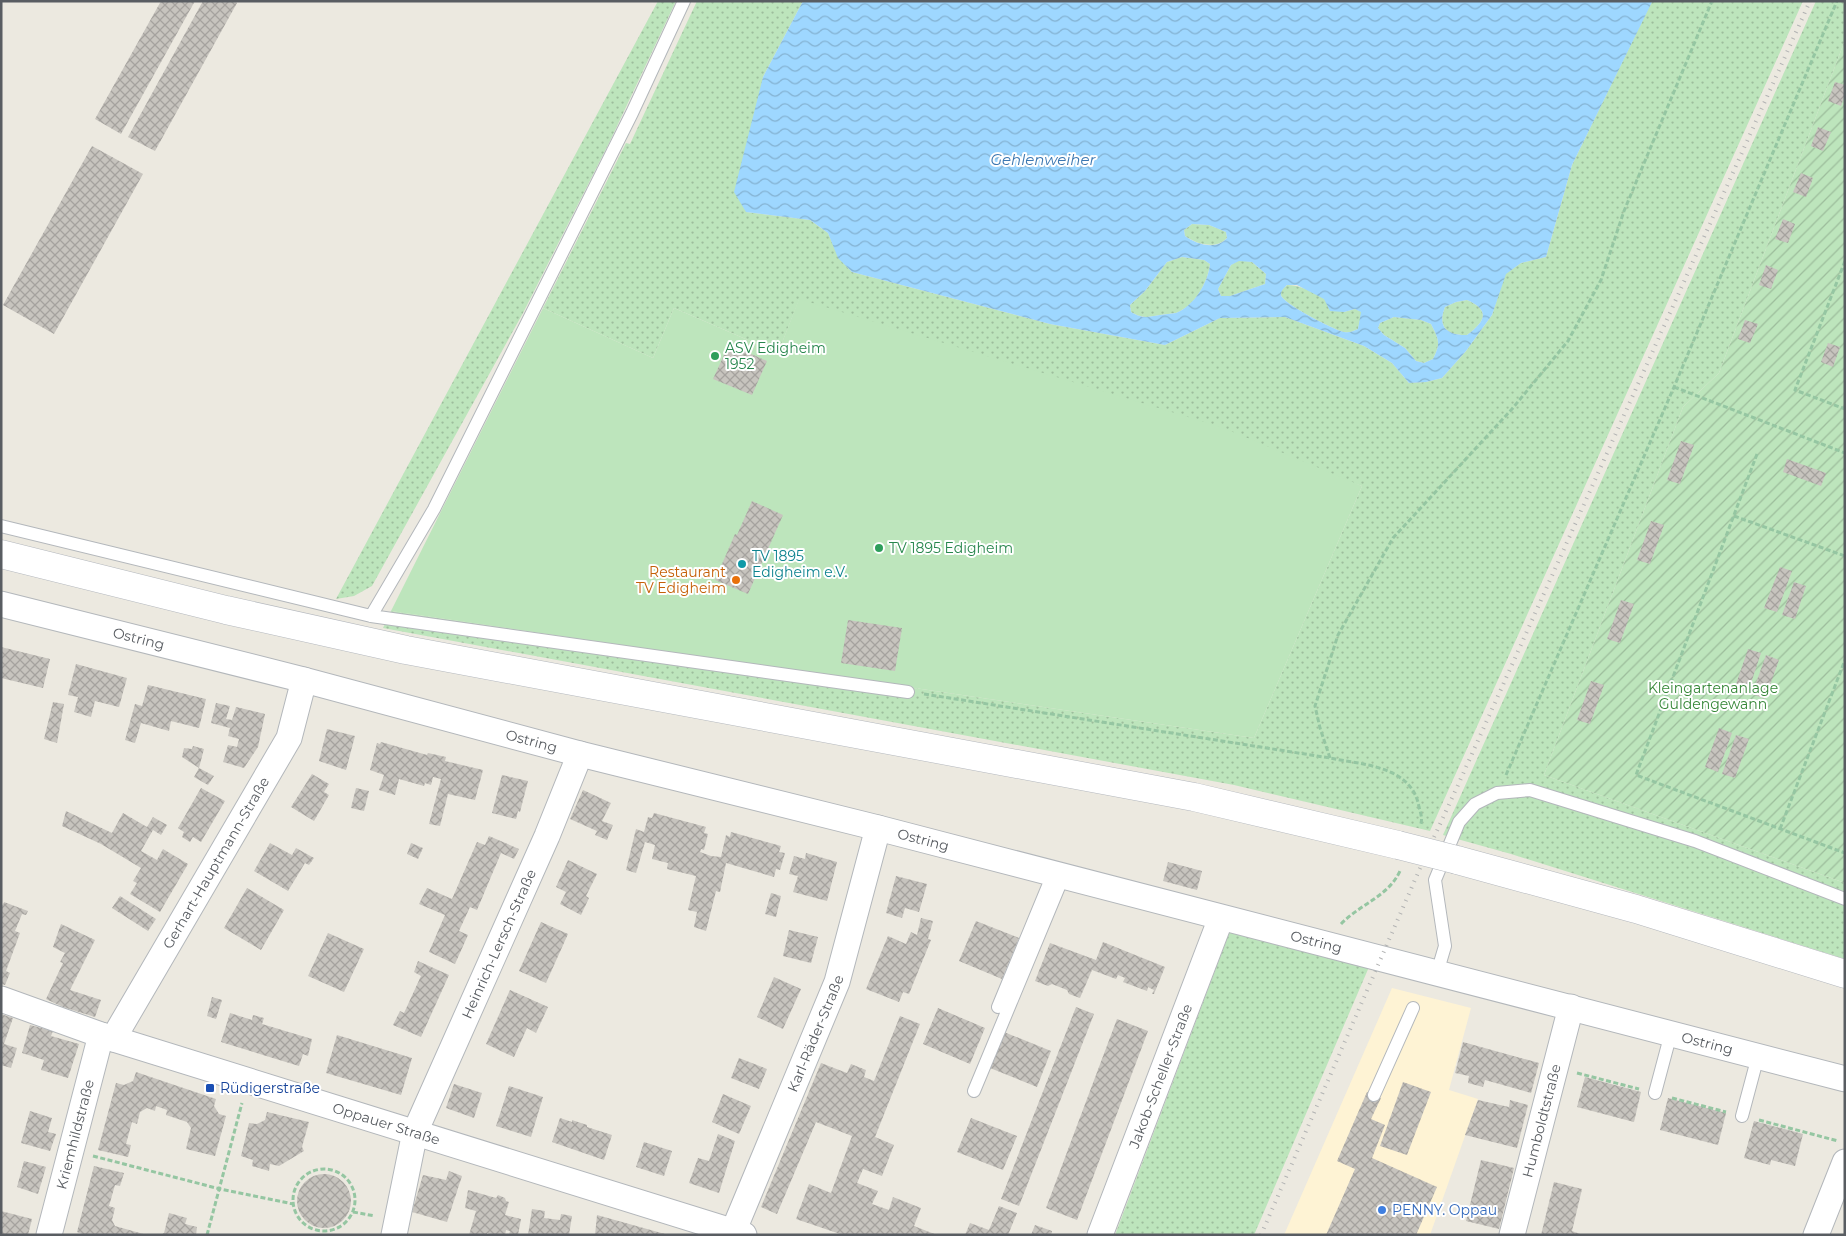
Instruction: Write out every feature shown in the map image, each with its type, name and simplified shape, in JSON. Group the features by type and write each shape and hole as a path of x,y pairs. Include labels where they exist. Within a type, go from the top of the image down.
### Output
{"street":[{"path":"1,554 226,610 406,650 1194,797 1406,846 1636,909 1845,974"},
{"name":"Ostring","path":"1,604 304,680 580,754 878,828 1845,1079"},
{"name":"Gerhart-Hauptmann-Straße","path":"107,1037 289,738 304,680"},
{"name":"Heinrich-Lersch-Straße","path":"415,1132 547,836 580,754"},
{"name":"Karl-Räder-Straße","path":"738,1233 837,982 878,828"},
{"name":"Jakob-Scheller-Straße","path":"1100,1235 1221,918"},
{"name":"Oppauer Straße","path":"1,999 107,1037 738,1233"},
{"name":"Humboldtstraße","path":"1512,1235 1571,1007"},
{"name":"Kriemhildstraße","path":"49,1235 71,1151 107,1037"},
{"path":"394,1235 415,1132"},
{"path":"1816,1235 1845,1162"}],"lane":[{"path":"371,616 434,509 632,113 684,1"},
{"path":"1,526 371,616 908,692"},
{"path":"1438,973 1445,946 1435,880 1459,822 1475,804 1497,792 1530,790 1694,842 1845,898"},
{"path":"998,1006 1058,876"},
{"path":"974,1091 1058,876"},
{"path":"1374,1095 1413,1008"},
{"path":"1655,1094 1671,1033"},
{"path":"1742,1116 1758,1056"}],"path":[{"path":"1330,758 1315,706 1338,634 1393,538 1512,409 1568,341 1601,280 1624,211 1712,1"},
{"path":"1497,792 1512,764 1674,388 1837,1"},
{"path":"1845,261 1795,390 1845,409"},
{"path":"1674,388 1845,453"},
{"path":"1757,454 1636,775 1845,854"},
{"path":"1734,516 1845,556"},
{"path":"1780,829 1845,660"},
{"path":"908,692 1330,758 1386,769 1405,779 1418,797 1422,821 1406,846 1395,881 1379,897 1350,914 1339,926"},
{"path":"1555,1068 1845,1142"},
{"path":"208,1235 248,1080"},
{"path":"71,1151 220,1189 293,1204"},
{"path":"323,1169 342,1175 350,1183 354,1192 353,1212 347,1221 330,1231 310,1228 296,1214 293,1204 294,1194 304,1176 313,1171 323,1169"}],"shaded area":[{"path":"1392,988 1471,1008 1449,1090 1478,1099 1430,1235 1284,1235"}],"green space":[{"path":"658,1 676,1 610,141 523,313 372,586 354,596 336,599"},
{"path":"697,1 803,1 763,77 746,212 810,220 828,233 839,258 852,272 1050,324 1165,345 1220,318 1285,317 1364,346 1392,363 1409,383 1426,382 1442,378 1466,351 1492,315 1505,274 1521,263 1546,257 1572,165 1652,1 1803,1 1430,831 1234,785 383,628 391,611 1254,738 1362,486 799,300 778,353 674,308 653,358 543,308 626,143 630,144"},
{"path":"1816,1 1845,1 1845,40 1719,373 1683,407 1544,775 1845,883 1845,959 1511,854 1443,835"},
{"name":"Kleingartenanlage Guldengewann","path":"1845,40 1845,883 1544,775 1683,407 1719,373"},
{"path":"1192,224 1209,225 1226,232 1227,238 1222,242 1212,245 1195,241 1185,236 1184,230"},
{"path":"1182,257 1204,260 1210,264 1207,278 1195,299 1183,310 1176,313 1145,317 1131,312 1130,305 1145,291 1167,262"},
{"path":"1239,260 1252,262 1266,274 1265,284 1230,296 1221,296 1218,289 1231,265"},
{"path":"1287,285 1310,291 1344,312 1355,309 1362,312 1358,329 1344,332 1320,322 1299,310 1281,295 1282,290"},
{"name":"TV 1895 Edigheim","path":"799,299 1221,427 1362,486 1254,738 391,611 543,308 653,358 674,308 778,353"},
{"path":"1467,300 1480,308 1483,317 1481,321 1467,335 1460,335 1449,331 1443,325 1442,320 1445,307"},
{"path":"1394,317 1421,320 1431,324 1438,342 1433,359 1424,363 1416,361 1405,348 1384,335 1378,328 1380,323"},
{"path":"1230,931 1369,967 1254,1235 1115,1235"}],"water":[{"name":"Gehlenweiher","path":"803,1 1652,1 1572,165 1546,257 1521,263 1506,274 1492,315 1466,351 1442,378 1426,382 1409,383 1392,363 1364,346 1285,317 1220,318 1165,345 1050,324 852,272 838,258 828,233 810,220 746,212 734,192 763,77","holes":["1192,224 1209,225 1226,232 1227,238 1217,244 1200,244 1185,236 1184,230","1182,257 1204,260 1210,264 1206,279 1199,293 1189,305 1176,313 1145,317 1131,312 1130,305 1145,291 1167,262","1239,261 1252,262 1266,274 1265,284 1230,296 1221,296 1218,289 1231,265","1287,285 1297,285 1324,299 1330,311 1344,312 1355,309 1361,312 1358,329 1344,332 1320,322 1284,299 1281,295 1282,290","1467,300 1480,308 1483,317 1478,326 1467,335 1460,335 1449,331 1443,325 1442,320 1445,307","1394,317 1421,320 1431,324 1438,342 1433,359 1424,363 1416,361 1405,348 1384,335 1378,328 1380,323"]}],"building":[{"path":"161,1 195,1 121,134 95,119"},
{"path":"203,1 235,1 237,3 155,151 128,137"},
{"path":"1835,82 1845,85 1845,95 1841,106 1828,101"},
{"path":"1818,127 1831,132 1823,151 1811,146"},
{"path":"92,146 143,174 54,334 3,305"},
{"path":"1801,173 1813,178 1806,197 1793,192"},
{"path":"1783,219 1795,224 1788,243 1775,239"},
{"path":"1766,265 1778,270 1771,289 1759,285"},
{"path":"1745,320 1758,324 1750,343 1738,339"},
{"path":"1828,343 1840,347 1833,367 1821,362"},
{"path":"729,344 767,361 752,395 713,379"},
{"path":"1681,441 1694,445 1680,484 1667,480"},
{"path":"1787,459 1826,473 1821,486 1783,472"},
{"path":"752,501 783,515 748,594 715,580"},
{"path":"1651,521 1664,525 1650,564 1637,560"},
{"path":"1780,567 1792,571 1777,612 1764,608"},
{"path":"1794,582 1806,586 1795,619 1782,615"},
{"path":"1621,600 1634,604 1620,643 1607,639"},
{"path":"848,620 902,628 895,671 841,663"},
{"path":"1,647 50,659 43,688 1,678"},
{"path":"1748,649 1761,653 1748,692 1735,687"},
{"path":"1766,655 1779,660 1765,699 1752,694"},
{"path":"76,664 127,678 119,707 95,701 91,717 74,712 78,697 68,695"},
{"path":"1591,681 1604,685 1590,724 1577,720"},
{"path":"148,685 206,699 199,728 171,721 169,731 141,723 135,743 125,740 135,704 142,706"},
{"path":"53,702 64,704 57,743 44,739"},
{"path":"216,703 230,706 226,719 232,720 236,707 265,714 258,747 244,768 223,762 228,745 237,747 239,739 228,736 230,728 211,723"},
{"path":"1719,728 1732,733 1718,772 1705,767"},
{"path":"327,729 355,736 346,770 319,761"},
{"path":"1736,735 1749,739 1735,778 1722,774"},
{"path":"381,742 427,755 428,753 446,757 445,761 483,770 475,800 448,794 440,826 429,824 441,779 433,777 431,785 425,783 424,786 399,779 395,795 379,790 384,775 370,770 377,743 380,744"},
{"path":"193,746 204,749 199,768 182,757 184,748 192,749"},
{"path":"199,768 214,776 208,785 194,777"},
{"path":"312,774 329,784 324,792 329,795 314,821 291,807"},
{"path":"502,775 528,781 520,812 518,811 516,819 492,813"},
{"path":"201,788 225,801 201,842 193,837 190,842 182,837 184,832 178,828"},
{"path":"356,788 369,791 364,811 351,808"},
{"path":"583,790 611,803 602,821 613,825 607,840 595,835 597,831 570,819"},
{"path":"66,811 112,833 123,813 147,827 153,817 167,825 161,835 153,830 141,851 157,860 163,849 188,864 160,912 130,894 137,883 133,881 141,868 101,844 62,826"},
{"path":"654,813 706,827 704,833 708,834 704,850 701,849 700,852 711,856 721,857 726,835 730,837 731,832 781,846 779,852 785,853 780,870 776,869 774,877 726,863 720,892 716,891 706,931 694,927 697,912 688,910 696,876 667,869 668,863 652,859 655,845 645,842 636,873 626,870 636,829 644,832 648,817 652,818"},
{"path":"489,836 519,849 514,859 501,853 477,910 470,907 459,931 468,935 455,964 429,952 445,915 419,904 427,888 452,899 477,842 485,845"},
{"path":"270,843 292,855 296,848 314,858 309,865 305,863 288,891 254,871"},
{"path":"411,843 423,848 418,859 407,854"},
{"path":"806,853 837,862 827,901 793,892 798,876 789,874 794,856 805,859"},
{"path":"568,860 597,874 586,896 589,898 581,915 560,904 566,892 556,887"},
{"path":"1168,862 1202,871 1197,890 1163,881"},
{"path":"896,876 927,884 919,912 905,908 902,918 886,913"},
{"path":"247,888 284,910 261,950 224,928"},
{"path":"771,893 781,896 776,917 765,914"},
{"path":"120,896 156,919 148,931 112,908"},
{"path":"4,902 28,911 26,915 22,914 15,931 20,933 6,971 10,973 5,985 1,984 1,904 3,905"},
{"path":"921,918 933,921 928,939 931,940 909,994 903,992 899,1002 866,989 888,936 906,944 911,932 917,935"},
{"path":"976,921 1019,938 1002,979 959,961"},
{"path":"541,922 568,934 546,983 519,971"},
{"path":"61,924 95,940 70,990 101,1000 95,1017 63,1007 46,999 63,963 60,962 65,953 53,947"},
{"path":"789,930 818,937 811,963 783,956"},
{"path":"328,933 364,949 344,992 308,976"},
{"path":"1103,942 1165,967 1154,994 1152,994 1154,990 1148,987 1147,991 1123,982 1125,978 1118,975 1116,979 1092,970 1080,998 1052,984 1048,986 1035,981 1050,943 1096,960"},
{"path":"418,961 449,975 421,1037 393,1025 400,1011 404,1013 421,976 414,972"},
{"path":"774,977 801,989 783,1029 757,1017"},
{"path":"510,990 548,1007 536,1033 527,1028 514,1057 486,1044"},
{"path":"212,997 222,1000 216,1019 207,1016"},
{"path":"1076,1007 1094,1014 1019,1206 1001,1199"},
{"path":"938,1008 985,1028 970,1064 923,1044"},
{"path":"230,1013 252,1020 253,1015 264,1018 262,1024 312,1039 308,1056 303,1054 299,1066 221,1042"},
{"path":"1,1014 13,1018 4,1044 17,1048 11,1068 1,1065"},
{"path":"900,1016 920,1024 875,1137 894,1145 882,1176 863,1169 857,1183 878,1191 872,1204 889,1210 893,1197 921,1208 914,1226 937,1235 843,1235 796,1219 809,1184 831,1193 852,1136 816,1122 777,1214 761,1207 821,1063 847,1073 851,1064 866,1070 864,1077 874,1081"},
{"path":"1117,1019 1148,1031 1077,1220 1046,1208"},
{"path":"30,1025 53,1031 51,1036 79,1044 68,1078 41,1070 44,1060 22,1053"},
{"path":"1004,1032 1051,1051 1037,1087 990,1068"},
{"path":"337,1035 412,1058 401,1095 326,1073"},
{"path":"1463,1042 1539,1063 1531,1093 1485,1080 1483,1087 1468,1083 1469,1076 1455,1073"},
{"path":"739,1058 767,1069 759,1089 731,1078"},
{"path":"136,1072 216,1099 214,1106 219,1114 226,1116 215,1156 186,1149 191,1128 187,1122 166,1115 167,1110 156,1106 155,1111 147,1108 140,1112 137,1124 132,1122 126,1144 131,1145 128,1157 98,1150 116,1083 124,1085 133,1081"},
{"path":"1585,1077 1641,1092 1634,1122 1577,1107"},
{"path":"1403,1082 1431,1092 1407,1155 1380,1146"},
{"path":"454,1084 482,1093 474,1118 446,1108"},
{"path":"509,1086 543,1097 531,1137 496,1126"},
{"name":"PENNY. Oppau","path":"1367,1092 1381,1098 1371,1119 1385,1125 1372,1158 1437,1187 1416,1235 1326,1235 1355,1169 1337,1161"},
{"path":"723,1094 751,1106 739,1134 712,1122"},
{"path":"1668,1098 1726,1113 1718,1145 1660,1130"},
{"path":"1478,1100 1509,1107 1510,1100 1528,1105 1517,1148 1465,1135"},
{"path":"30,1111 52,1118 48,1132 56,1134 50,1151 21,1143"},
{"path":"267,1112 309,1122 302,1147 304,1151 279,1166 270,1164 269,1171 252,1166 253,1160 241,1156 249,1123 257,1124 265,1120"},
{"path":"560,1118 572,1122 572,1120 612,1135 604,1160 552,1142"},
{"path":"971,1118 1017,1136 1003,1170 957,1152"},
{"path":"1754,1121 1803,1134 1795,1166 1771,1160 1770,1165 1744,1158"},
{"path":"718,1134 735,1141 719,1193 689,1183 698,1158 709,1161"},
{"path":"644,1142 672,1151 664,1176 636,1167"},
{"path":"1481,1160 1514,1168 1499,1229 1466,1221"},
{"path":"24,1161 46,1167 38,1194 17,1187"},
{"path":"94,1166 124,1173 120,1186 115,1185 109,1206 115,1208 112,1220 115,1226 147,1235 84,1235 77,1232"},
{"path":"449,1171 462,1176 447,1222 412,1212 423,1175 446,1180"},
{"path":"324,1174 334,1176 343,1182 349,1191 351,1201 349,1211 343,1220 334,1226 324,1228 314,1226 305,1220 299,1211 297,1201 299,1191 305,1182 314,1176"},
{"path":"1554,1182 1582,1189 1572,1231 1583,1235 1541,1235"},
{"path":"468,1190 496,1198 498,1195 505,1198 509,1202 505,1215 521,1219 518,1235 509,1235 510,1231 506,1230 505,1235 487,1233 487,1235 469,1235 476,1211 465,1208"},
{"path":"999,1206 1017,1213 1008,1235 965,1235 970,1223 989,1230"},
{"path":"532,1209 545,1211 544,1218 560,1220 561,1214 572,1216 569,1235 528,1235"},
{"path":"1,1211 32,1219 28,1235 1,1235"},
{"path":"169,1213 187,1218 185,1224 197,1227 196,1235 161,1235 164,1233"},
{"path":"597,1215 665,1234 595,1235"},
{"path":"1035,1225 1052,1231 1051,1235 1031,1235"}],"railway":[{"path":"1261,1235 1424,859 1810,1"}],"place":[{"name":"ASV Edigheim 1952","path":"715,356"},
{"name":"TV 1895 Edigheim","path":"879,548"},
{"name":"TV 1895 Edigheim e.V.","path":"742,564"},
{"name":"Restaurant TV Edigheim","path":"736,580"},
{"name":"Rüdigerstraße","path":"210,1088"},
{"name":"PENNY. Oppau","path":"1382,1210"}]}
